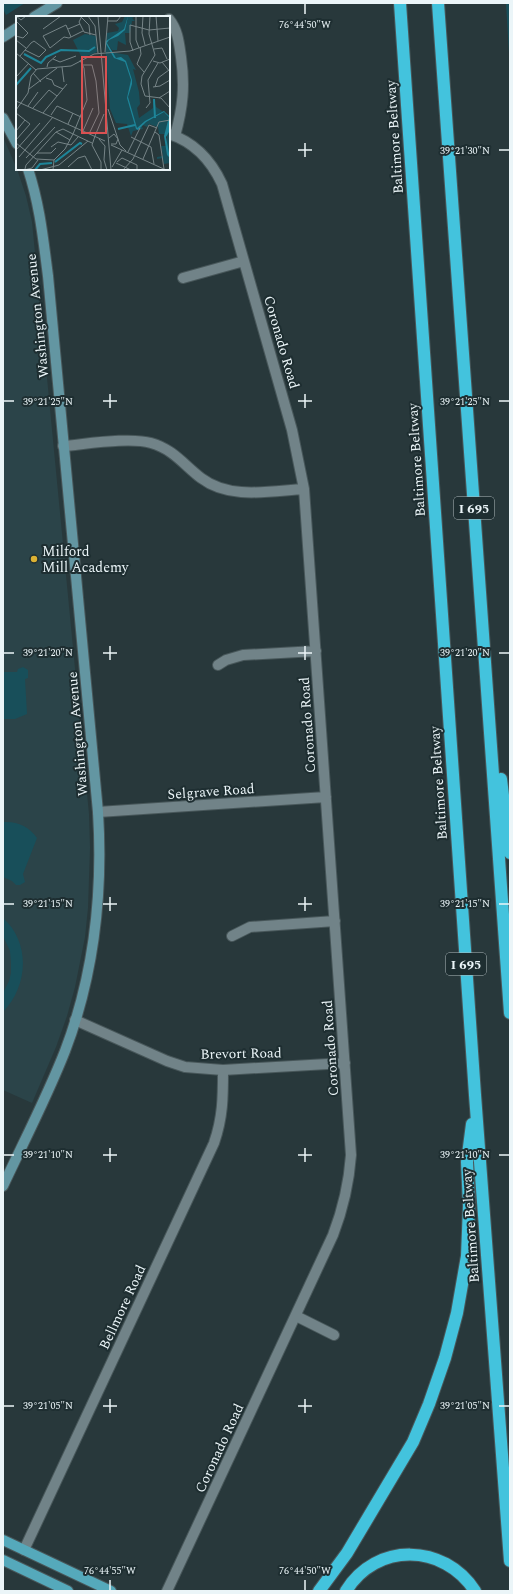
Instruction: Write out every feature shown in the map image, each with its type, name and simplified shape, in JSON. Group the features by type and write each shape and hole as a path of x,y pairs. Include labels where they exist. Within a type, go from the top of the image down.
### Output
{"highway":[{"name":"Baltimore Beltway","path":"400,3 475,1095 510,1561"},
{"name":"I 695","path":"438,3 510,1013"},
{"path":"483,634 510,853"},
{"path":"319,1591 347,1552 413,1442 429,1404 445,1358 460,1300 467,1256 469,1220 467,1162 475,1095"},
{"path":"346,1591 357,1576 378,1562 397,1555 412,1554 433,1558 454,1568 470,1583 475,1591"}],"main road":[{"path":"36,16 57,3"},
{"path":"3,37 16,29"},
{"path":"3,118 16,142"},
{"name":"Washington Avenue","path":"3,1186 48,1090 65,1050 75,1020 89,965 97,909 100,847 98,812 41,220 36,194 28,170"},
{"path":"3,1540 111,1591"},
{"path":"3,1560 68,1591"}],"street":[{"path":"170,21 176,31 179,41 184,77 182,104 172,135"},
{"name":"Coronado Road","path":"167,1591 333,1234 346,1195 350,1173 351,1155 304,489 292,430 222,184 216,171 200,152 172,135"},
{"path":"183,278 244,260"},
{"path":"63,446 127,441 150,443 170,451 201,478 209,483 231,491 243,493 304,489"},
{"path":"218,666 226,660 243,655 316,651"},
{"name":"Selgrave Road","path":"98,812 326,796"},
{"path":"232,936 250,926 335,921"},
{"name":"Brevort Road","path":"75,1020 167,1061 185,1067 223,1070 345,1063"},
{"name":"Bellmore Road","path":"24,1550 214,1143 220,1127 222,1112 223,1070"},
{"path":"296,1316 334,1334"}],"shaded area":[{"path":"3,3 25,3 6,15 3,9"},
{"path":"506,3 510,3 510,70"},
{"name":"Milford Mill Academy","path":"3,137 16,167 16,170 17,170 26,196 32,222 89,814 90,848 88,908 85,937 75,987 56,1047 32,1103 3,1090"},
{"path":"23,667 28,670 28,678 25,679 27,714 15,719 3,719 3,672 17,672 18,669"},
{"path":"3,822 18,823 30,830 37,838 23,874 25,882 20,885 16,885 12,881 3,877"},
{"path":"3,918 12,928 18,940 22,952 23,965 17,990 11,1002 3,1012 3,993 9,981 11,963 10,951 3,936"}],"place":[{"name":"Milford Mill Academy","path":"34,559"}]}
